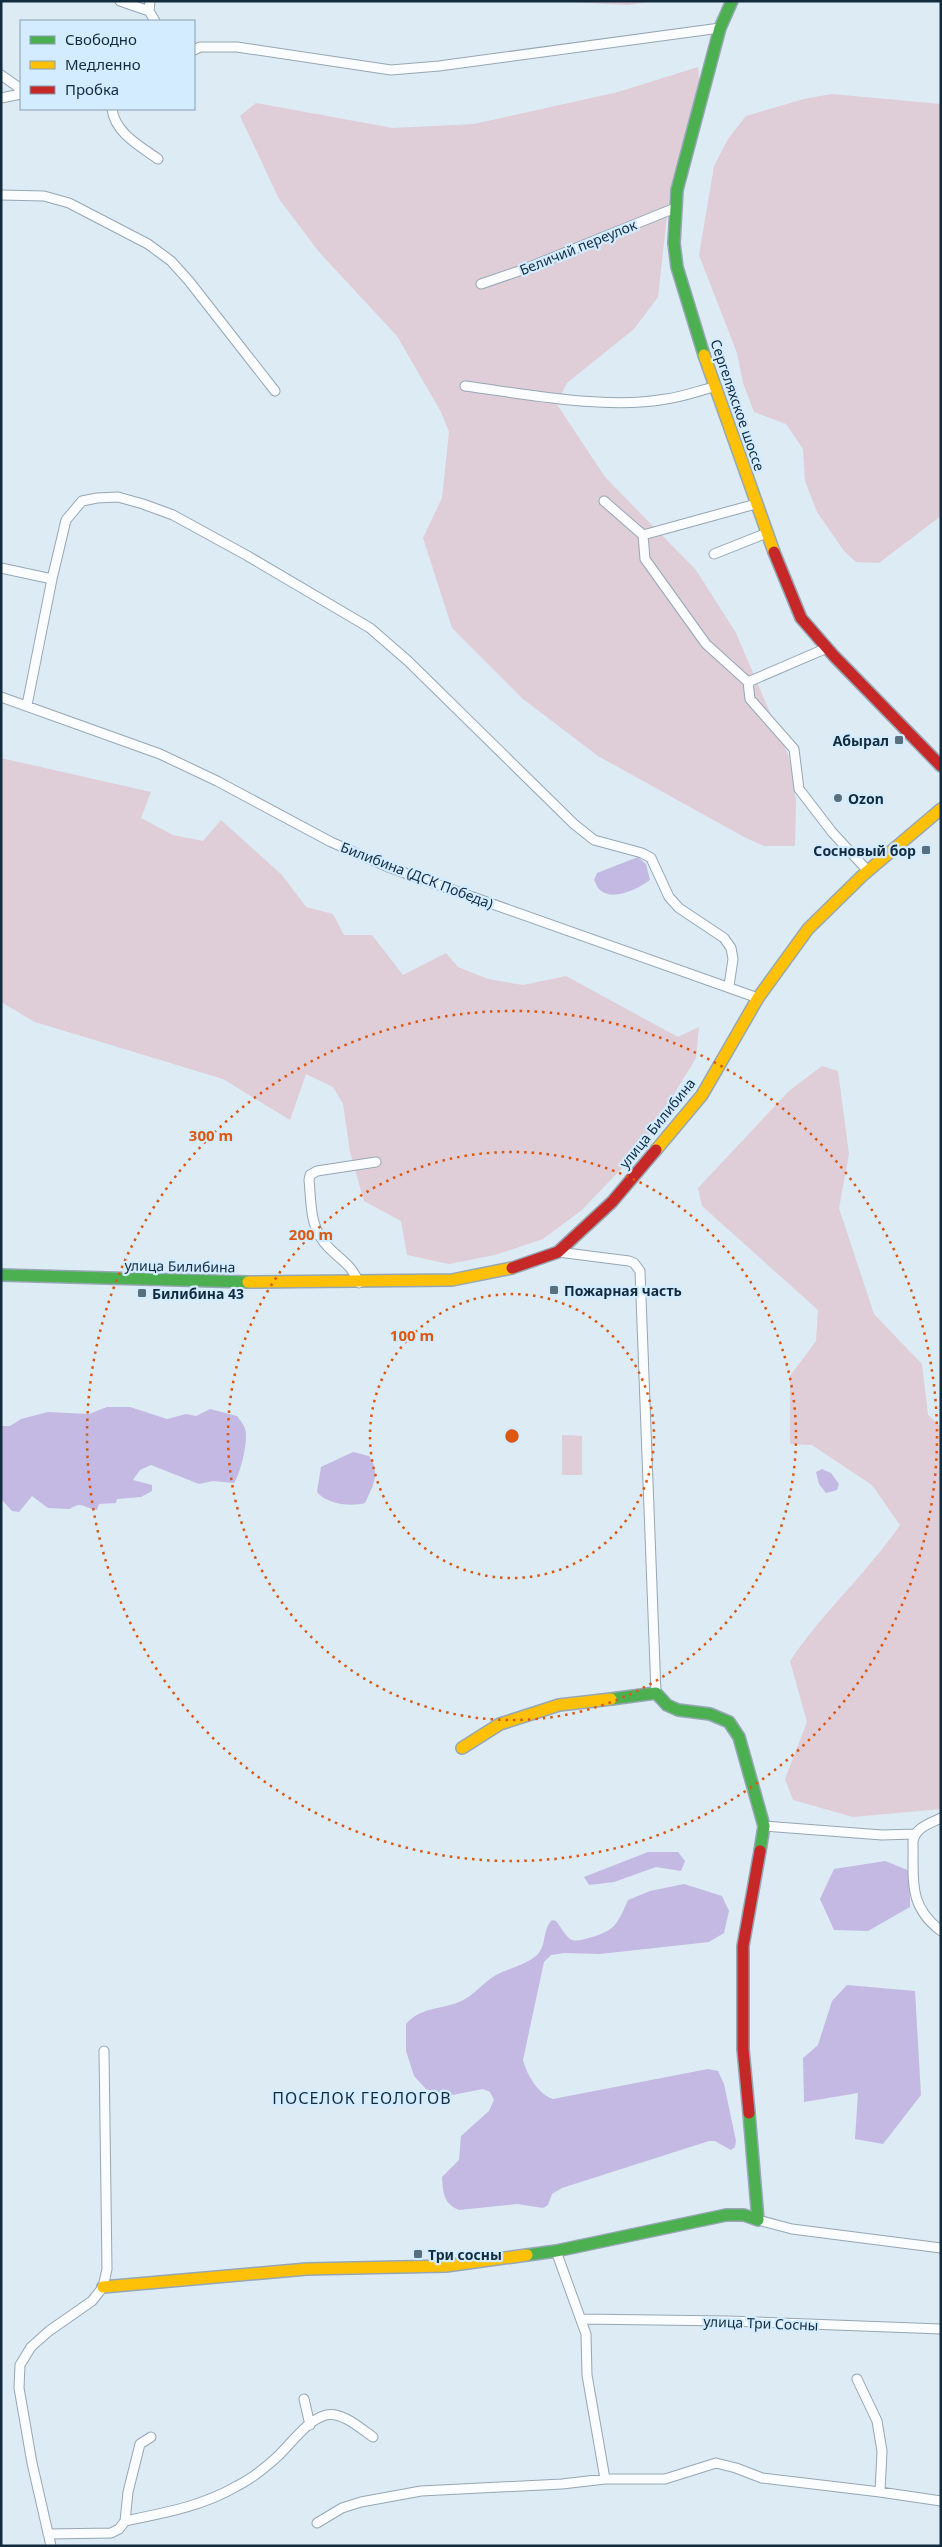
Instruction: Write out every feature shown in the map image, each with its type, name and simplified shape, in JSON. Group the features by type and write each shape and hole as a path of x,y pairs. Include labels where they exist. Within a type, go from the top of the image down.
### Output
{"main road":[{"name":"Сергеляхское шоссе","path":"732,1 720,28 677,190 674,208 677,267 714,387 784,580 801,618 827,648 941,766"},
{"name":"улица Билибина","path":"1,1275 58,1278 359,1283 452,1280 510,1269 558,1252 612,1202 702,1095 758,998 808,929 868,871 941,809"},
{"path":"103,2287 307,2269 446,2266 556,2251 726,2215 744,2215 758,2220 743,2049 743,1946 764,1826 739,1737 729,1722 710,1714 678,1710 668,1705 656,1692 559,1705 500,1724 462,1748"}],"street":[{"path":"120,1 149,11"},
{"path":"150,1 149,11 154,20"},
{"path":"196,47 237,47 282,53 337,64 391,70 439,66 720,28"},
{"path":"1,75 20,88"},
{"path":"1,98 20,94"},
{"path":"112,110 117,124 128,137 158,159"},
{"path":"1,195 44,196 69,203 148,244 171,261 189,281 275,391"},
{"name":"Беличий переулок","path":"481,284 522,270 674,208"},
{"path":"465,386 556,397 634,402 666,399 714,387"},
{"path":"28,705 52,579 66,520 74,509 82,502 97,498 118,497 173,515 322,598 370,628 408,661 574,824 594,840 642,853 651,858 669,898 679,908 724,938 731,948 733,959 729,986"},
{"path":"604,501 643,535 645,559 706,644 748,682 750,699 794,749 799,789 832,832 868,871"},
{"path":"643,535 756,504"},
{"path":"714,554 767,533"},
{"path":"1,568 52,579"},
{"path":"748,682 827,648"},
{"name":"Билибина (ДСК Победа)","path":"1,698 28,705 160,754 217,781 331,842 388,867 729,986 758,998"},
{"path":"359,1283 354,1269 321,1240 314,1226 309,1180 310,1175 317,1171 376,1162"},
{"path":"558,1252 629,1261 634,1263 640,1271 656,1692"},
{"path":"941,1818 921,1827 915,1834 914,1888 917,1905 928,1922 941,1931"},
{"path":"764,1826 882,1835 915,1834"},
{"path":"51,2546 32,2462 19,2388 20,2365 31,2347 49,2331 92,2301 103,2287 107,2269 104,2051"},
{"path":"758,2220 792,2229 941,2248"},
{"path":"556,2251 586,2334 587,2375 605,2479"},
{"name":"улица Три Сосны","path":"582,2319 728,2321 941,2329"},
{"path":"857,2379 877,2422 882,2451 880,2492"},
{"path":"304,2399 310,2425"},
{"path":"125,2521 187,2508 238,2486 276,2458 310,2425 326,2415 342,2416 373,2437"},
{"path":"48,2534 111,2533 119,2529 125,2521 133,2464 140,2444 151,2437"},
{"path":"317,2523 352,2505 421,2491 553,2485 605,2479 665,2479 716,2463 762,2478 941,2501"}],"shaded area":[{"path":"549,1 655,1 628,5"},
{"path":"698,67 700,88 670,189 658,297 634,329 567,383 556,403 605,477 696,570 736,633 789,757 796,800 795,846 764,846 744,837 598,756 523,699 452,628 423,538 442,498 449,432 441,412 397,336 319,252 279,199 240,116 256,103 393,128 474,124 618,92"},
{"path":"832,94 941,104 941,516 879,563 856,562 844,551 817,512 805,481 803,449 786,424 754,412 743,383 737,353 699,255 714,166 728,139 746,116 804,99"},
{"path":"1,758 151,792 141,818 173,835 203,841 221,820 282,875 306,907 333,914 344,935 372,935 403,975 446,953 458,967 488,979 523,985 566,976 678,1037 699,1027 696,1058 641,1148 582,1210 543,1239 495,1255 449,1264 407,1255 401,1221 364,1201 350,1152 343,1104 333,1087 306,1074 290,1120 223,1079 35,1022 1,1002"},
{"path":"638,857 646,864 650,880 633,890 619,894 605,893 598,888 594,880 597,873"},
{"path":"822,1066 838,1071 849,1154 839,1208 874,1314 922,1364 928,1415 941,1427 941,1809 853,1817 793,1800 785,1779 807,1722 790,1661 816,1626 874,1560 900,1525 872,1485 812,1445 790,1444 790,1376 816,1341 818,1310 702,1206 698,1188 789,1091"},
{"path":"107,1407 130,1407 167,1419 186,1414 196,1416 210,1409 237,1416 244,1427 246,1441 241,1465 234,1483 213,1481 199,1484 151,1465 140,1470 133,1480 152,1485 152,1491 141,1497 117,1499 116,1503 99,1504 97,1510 81,1505 70,1509 48,1508 32,1496 19,1512 12,1511 1,1499 1,1426 10,1426 21,1419 48,1412 89,1414"},
{"path":"562,1435 582,1436 582,1475 562,1475"},
{"path":"353,1452 369,1456 375,1468 371,1491 365,1503 353,1505 339,1504 321,1496 317,1492 321,1467"},
{"path":"822,1469 831,1473 839,1484 837,1490 826,1493 819,1484 816,1472"},
{"path":"648,1852 678,1852 685,1861 681,1871 656,1867 614,1882 589,1885 584,1877"},
{"path":"885,1861 910,1871 910,1907 868,1931 834,1930 820,1899 834,1869"},
{"path":"684,1884 722,1896 729,1911 724,1933 709,1942 600,1954 565,1953 551,1955 544,1962 523,2060 527,2072 534,2083 543,2093 553,2099 708,2069 718,2071 724,2084 736,2141 735,2147 731,2150 715,2141 709,2141 562,2188 552,2194 548,2205 543,2208 517,2204 459,2210 454,2208 445,2197 442,2177 459,2160 461,2136 489,2111 494,2100 490,2092 483,2089 447,2096 426,2089 414,2076 406,2051 406,2024 424,2012 459,2002 474,1993 496,1975 534,1958 543,1946 547,1928 552,1920 556,1921 570,1939 576,1941 585,1939 603,1933 613,1927 628,1900 650,1891"},
{"path":"847,1985 915,1991 921,2095 883,2144 855,2139 858,2093 804,2102 803,2058 818,2045 832,2001"}],"traffic: fast":[{"path":"704,355 677,267 674,243 677,190 720,28 732,1"},
{"path":"1,1275 248,1282"},
{"path":"611,1699 656,1693 667,1705 678,1710 710,1714 729,1722 739,1737 764,1826 760,1851"},
{"path":"527,2255 556,2251 726,2215 744,2215 758,2220 749,2113"}],"traffic: slow":[{"path":"704,355 774,552"},
{"path":"656,1150 702,1095 758,998 808,929 862,876 941,809"},
{"path":"248,1282 452,1280 512,1268"},
{"path":"462,1748 500,1724 559,1705 611,1699"},
{"path":"103,2287 307,2269 446,2266 527,2255"}],"traffic: jam":[{"path":"774,552 801,618 834,656 941,766"},
{"path":"512,1268 558,1252 612,1202 656,1150"},
{"path":"749,2113 743,2049 743,1946 760,1851"}],"place":[{"name":"Абырал","path":"899,740"},
{"name":"Ozon","path":"838,798"},
{"name":"Сосновый бор","path":"926,850"},
{"name":"Пожарная часть","path":"554,1290"},
{"name":"Билибина 43","path":"142,1293"},
{"name":"Три сосны","path":"418,2254"}],"district":[{"name":"ПОСЕЛОК ГЕОЛОГОВ","path":"362,2098"}]}
